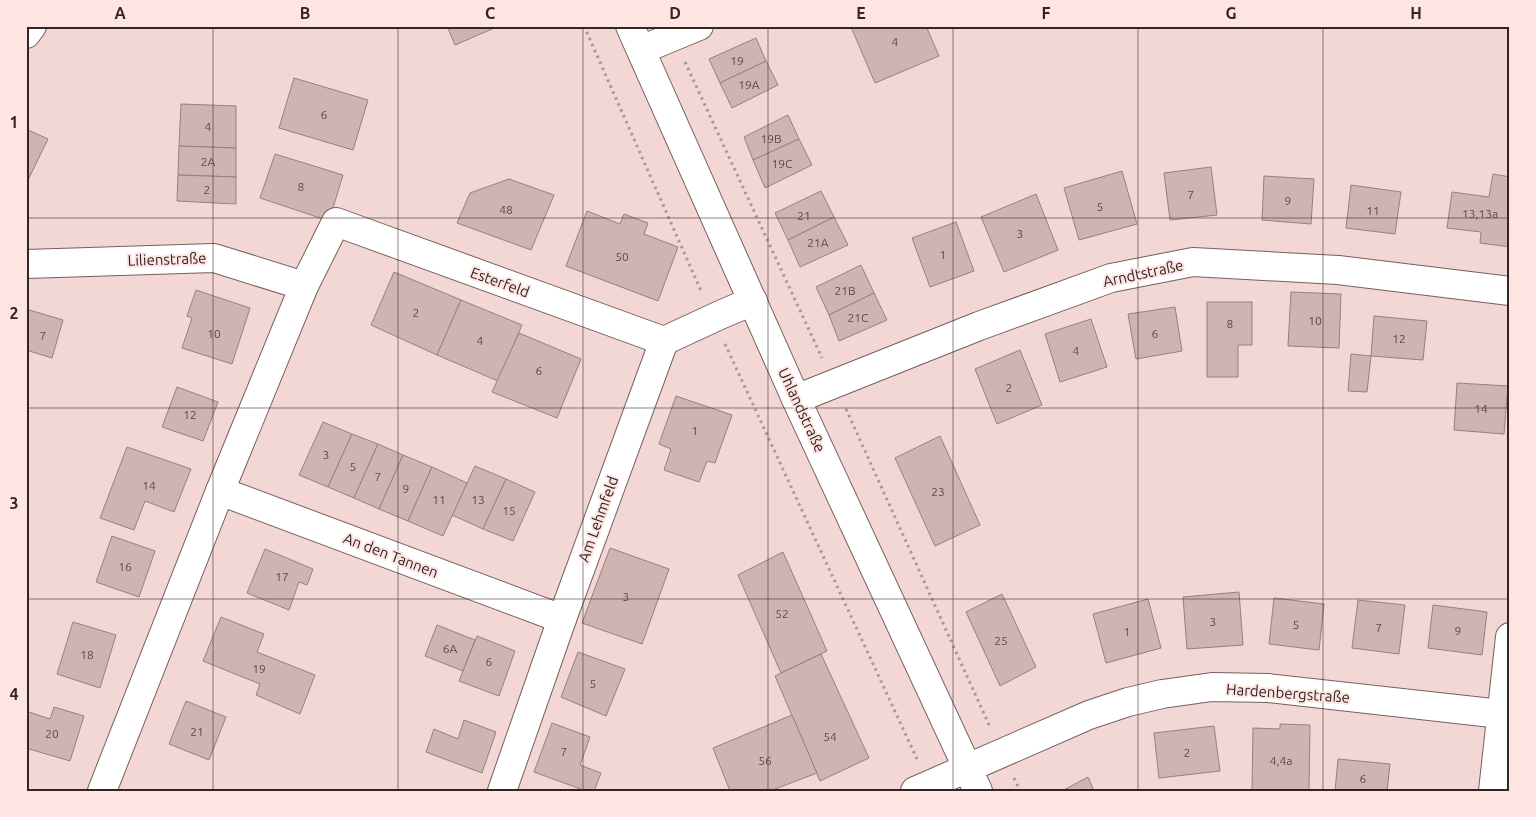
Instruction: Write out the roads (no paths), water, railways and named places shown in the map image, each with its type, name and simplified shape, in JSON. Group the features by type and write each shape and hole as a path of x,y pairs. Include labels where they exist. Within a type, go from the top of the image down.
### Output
{"street":[{"path":"26,34 32,26"},
{"path":"635,38 699,26"},
{"name":"Uhlandstraße","path":"635,38 796,399 973,779"},
{"name":"Esterfeld","path":"304,286 336,222 664,341"},
{"name":"Lilienstraße","path":"26,264 214,258 304,286"},
{"name":"Arndtstraße","path":"796,399 979,326 1111,278 1193,262 1338,270 1510,291"},
{"path":"102,791 220,491 304,286"},
{"path":"664,341 720,314 753,301"},
{"name":"Am Lehmfeld","path":"502,791 562,619 664,341"},
{"name":"An den Tannen","path":"220,491 562,619"},
{"path":"1493,791 1510,637"},
{"name":"Hardenbergstraße","path":"922,788 935,781 973,779 1089,715 1128,702 1162,694 1212,687 1268,688 1501,714"}]}
